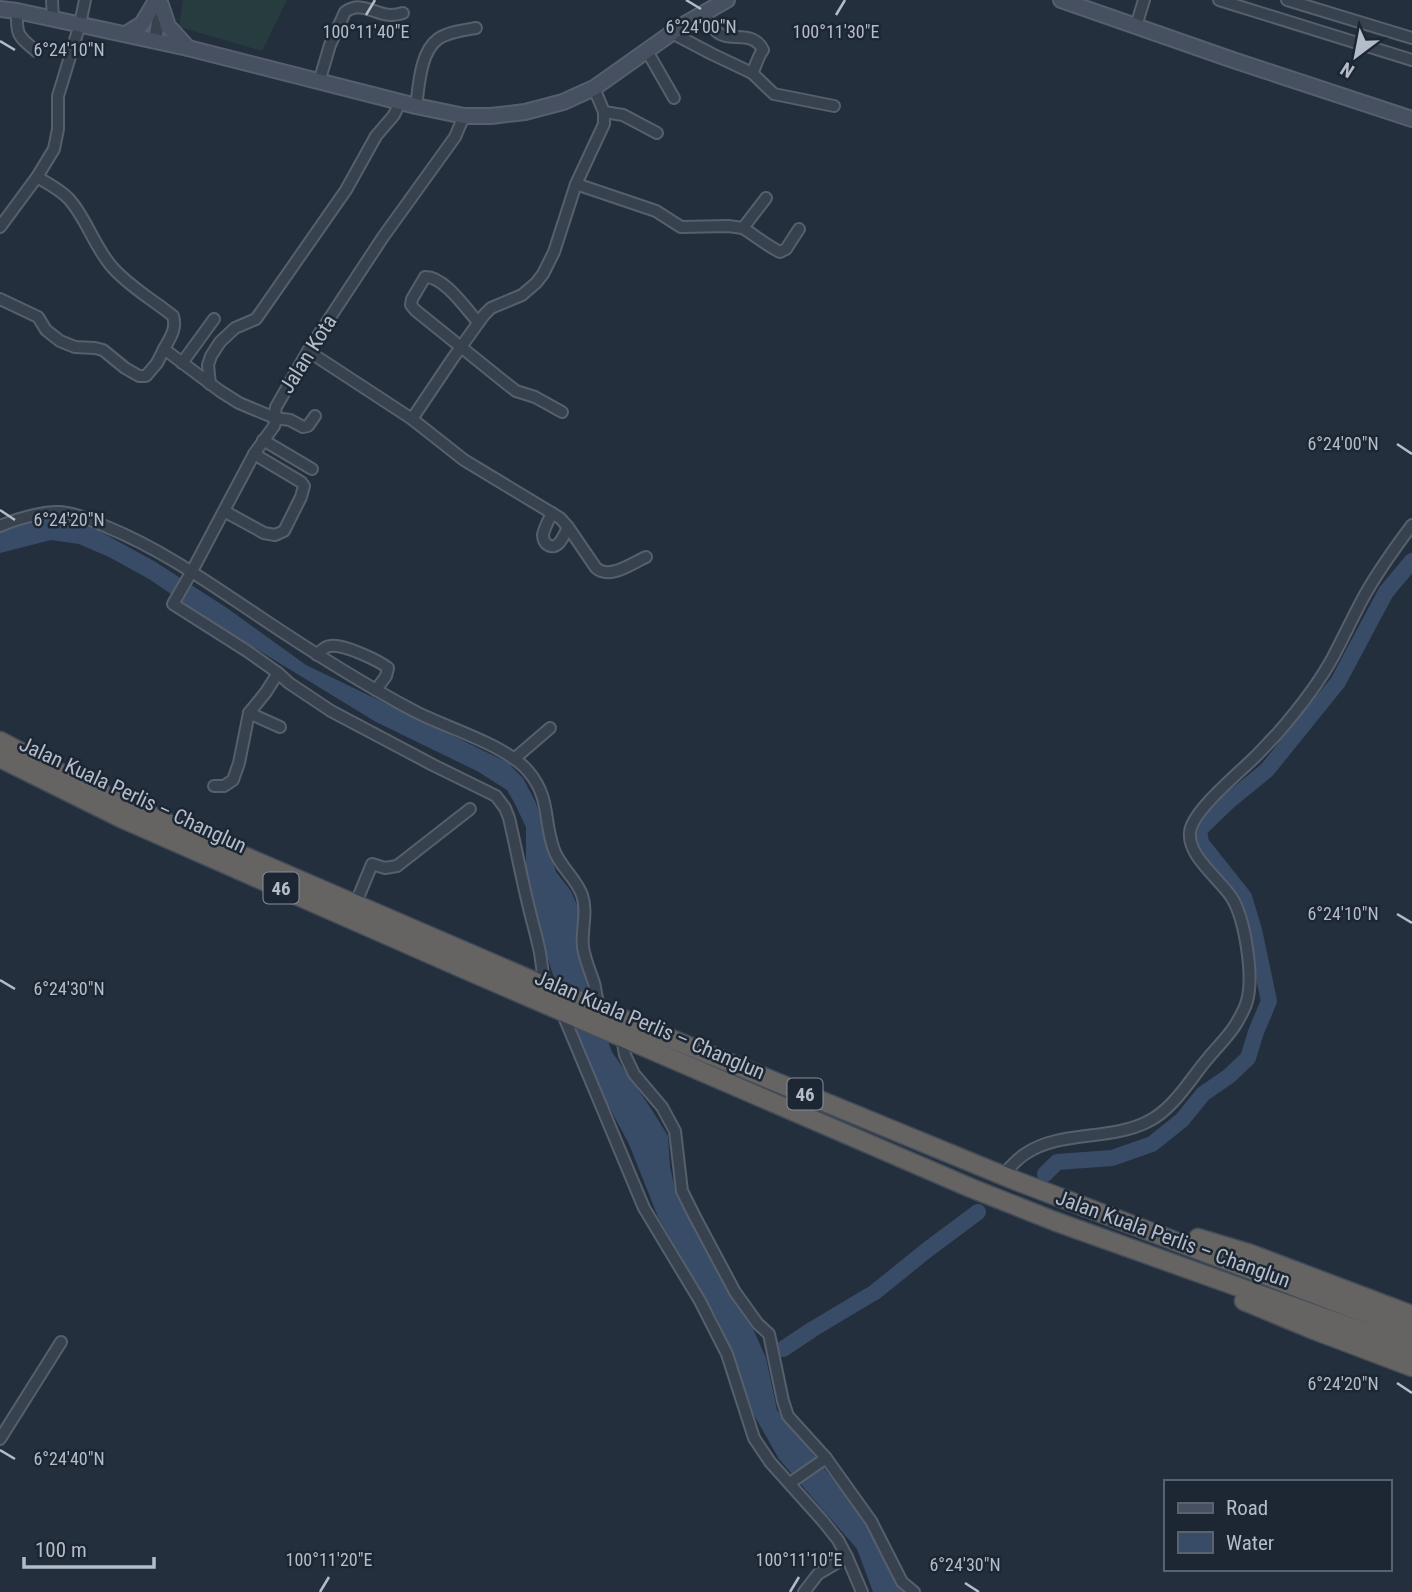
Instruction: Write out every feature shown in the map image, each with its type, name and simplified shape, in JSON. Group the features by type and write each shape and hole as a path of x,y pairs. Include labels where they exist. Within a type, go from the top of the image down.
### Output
{"highway":[{"name":"Jalan Kuala Perlis – Changlun","path":"0,741 128,806 598,1009 1022,1183 1412,1331"},
{"name":"Jalan Kuala Perlis – Changlun","path":"0,758 124,819 564,1013 993,1197 1412,1349"},
{"path":"1022,1183 1248,1253 1412,1315"},
{"path":"1063,1224 1314,1330 1412,1367"},
{"path":"1314,1330 1412,1377"}],"main road":[{"path":"0,9 188,48 416,106 464,116 491,116 525,112 563,102 594,88 672,33 727,0"},
{"path":"1061,0 1412,119"},
{"path":"126,34 142,24 158,2"},
{"path":"158,2 168,26 188,48"}],"street":[{"path":"52,0 53,19"},
{"path":"0,227 37,177 57,141 58,96 85,0"},
{"path":"1136,26 1144,0"},
{"path":"1219,0 1412,60"},
{"path":"1287,0 1412,38"},
{"path":"151,40 158,2"},
{"path":"320,82 330,45 345,12 357,7 388,15 403,13"},
{"path":"17,11 18,33 36,51"},
{"path":"704,12 720,34 744,36 762,46 763,50 752,73"},
{"path":"416,106 422,66 435,41 446,35 476,28"},
{"path":"672,33 752,73 777,96 834,106"},
{"path":"647,51 674,98"},
{"path":"412,419 478,322 491,308 522,295 536,284 543,274 554,252 576,184 604,124 604,112 594,88"},
{"path":"210,384 208,365 220,342 235,328 256,319 346,190 376,136 394,115 400,102"},
{"path":"604,112 623,115 657,133"},
{"name":"Jalan Kota","path":"278,673 173,602 190,576 254,454 274,426 276,407 308,351 383,237 455,137 464,116"},
{"path":"0,299 38,317 46,330 60,341 75,347 103,350 139,376 146,376 152,370 174,329 173,316 122,277 103,256 66,195 37,177"},
{"path":"576,184 656,211 681,227 743,228 780,252 786,249 799,229"},
{"path":"743,228 765,198"},
{"path":"478,322 450,290 433,277 425,277 412,299 411,305 415,310 516,391 535,397 562,412"},
{"path":"182,363 214,319"},
{"path":"164,349 239,403 303,427 308,426 315,416"},
{"path":"308,351 412,419 464,460 552,513 568,527 601,572 610,573 646,557"},
{"path":"263,440 312,469"},
{"path":"224,511 264,533 275,535 284,531 304,486 254,454"},
{"path":"0,526 24,517 64,512 138,540 190,576 376,690 514,759 528,771 542,792 553,848 559,862 582,894 582,939 598,1009"},
{"path":"552,513 544,531 543,538 547,544 550,546 560,542 568,527"},
{"path":"1022,1183 1016,1160 1026,1153 1060,1140 1130,1129 1159,1114 1171,1104 1237,1022 1247,1000 1249,984 1248,954 1241,919 1231,897 1196,854 1190,829 1216,795 1280,731 1319,680 1377,575 1412,525"},
{"path":"317,655 322,649 332,645 358,652 384,665 388,672 376,690"},
{"path":"214,786 229,784 236,774 249,713 278,673 331,711 487,790 501,802 509,818 547,986"},
{"path":"249,713 280,727"},
{"path":"514,759 550,728"},
{"path":"355,905 372,864 391,868 397,866 470,809"},
{"path":"564,1013 644,1208 700,1301 727,1354 754,1438 770,1462 792,1481 838,1541 862,1592"},
{"path":"620,1037 634,1074 662,1107 675,1131 680,1180 687,1203 735,1292 758,1324 769,1334 788,1416 871,1521 902,1583 914,1592"},
{"path":"0,1439 61,1342"},
{"path":"792,1481 823,1460"},
{"path":"804,1592 818,1574 847,1557"}],"green space":[{"path":"183,0 287,0 262,51 179,27"}],"water":[{"path":"46,518 77,519 154,561 227,608 306,665 507,762 523,778 536,803 556,872 571,891 580,912 576,936 586,981 612,1052 668,1136 670,1167 677,1197 753,1329 766,1358 777,1410 863,1517 886,1555 900,1588 906,1592 873,1592 857,1549 779,1459 754,1415 717,1318 658,1217 629,1144 595,1081 563,1006 526,873 526,827 507,790 477,771 376,722 212,622 149,579 109,557 79,544 51,540 0,553 0,532"}],"waterway":[{"path":"1045,1174 1057,1162 1112,1158 1152,1144 1182,1120 1203,1094 1229,1076 1248,1058 1269,1001 1254,930 1244,897 1201,843 1199,830 1267,770 1338,682 1386,592 1412,561"},
{"path":"783,1349 875,1292 978,1212"}]}
